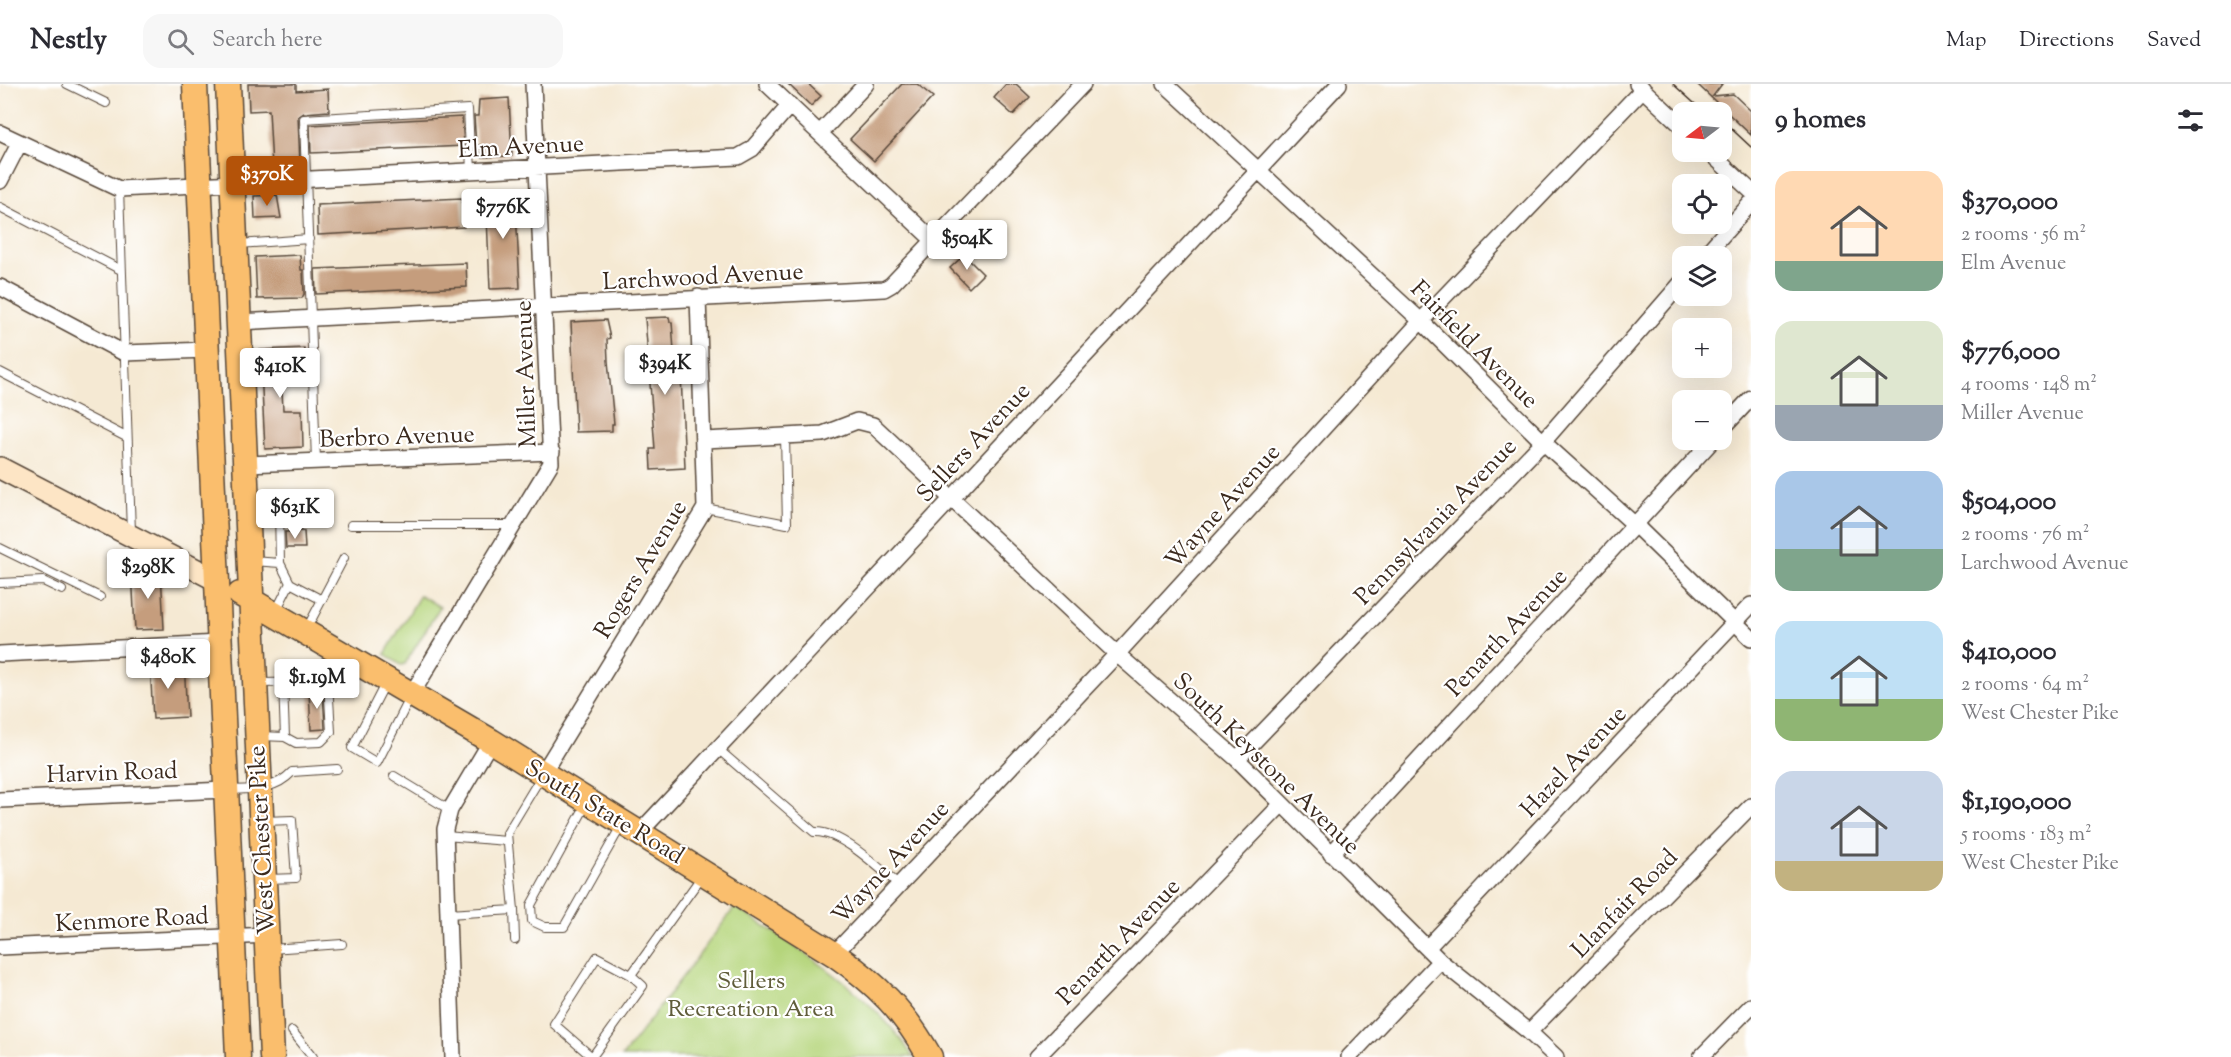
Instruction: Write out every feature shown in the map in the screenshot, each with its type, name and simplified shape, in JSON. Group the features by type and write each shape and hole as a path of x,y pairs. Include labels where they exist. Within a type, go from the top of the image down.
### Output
{"main road":[{"name":"West Chester Pike","path":"195,84 238,1057"},
{"name":"West Chester Pike","path":"228,84 272,1057"},
{"path":"0,468 218,581"},
{"name":"South State Road","path":"218,581 491,741 834,954 871,980 889,999 912,1026 930,1057"}],"street":[{"name":"Miller Avenue","path":"411,695 546,474 552,452 533,84"},
{"path":"767,84 933,240"},
{"path":"820,133 866,84"},
{"name":"Larchwood Avenue","path":"238,322 884,289 891,285 1083,84"},
{"name":"Fairfield Avenue","path":"1165,84 1422,321 1543,442 1635,525 1751,638"},
{"name":"Sellers Avenue","path":"632,827 718,749 951,497 1340,84"},
{"path":"1640,87 1672,117"},
{"name":"Wayne Avenue","path":"834,954 1117,654 1640,87"},
{"name":"Elm Avenue","path":"119,189 738,157 752,148 790,105"},
{"path":"0,133 19,144 119,189"},
{"path":"0,181 19,144"},
{"path":"1720,162 1751,191"},
{"path":"1713,246 1751,203"},
{"path":"0,287 124,353 207,350"},
{"name":"Pennsylvania Avenue","path":"1237,759 1543,442 1672,294"},
{"name":"Rogers Avenue","path":"543,773 705,508 698,297"},
{"path":"1732,418 1751,398"},
{"path":"704,440 823,435 857,422 868,423 951,497"},
{"name":"Penarth Avenue","path":"1331,854 1704,450"},
{"name":"Berbro Avenue","path":"245,465 552,452"},
{"name":"South Keystone Avenue","path":"951,497 1117,654 1237,759 1440,961 1530,1032 1556,1057"},
{"name":"Hazel Avenue","path":"1427,948 1751,605"},
{"path":"0,654 219,643"},
{"path":"453,1057 445,836 450,810 491,741"},
{"name":"Harvin Road","path":"0,800 225,790"},
{"name":"Penarth Avenue","path":"1037,1057 1282,804"},
{"name":"Llanfair Road","path":"1530,1032 1751,806"},
{"name":"Kenmore Road","path":"0,947 232,937 266,942"},
{"path":"1349,1057 1440,961"},
{"path":"1701,1057 1751,1006"}],"lane":[{"path":"67,84 106,103"},
{"path":"316,461 304,119 468,109 471,171"},
{"path":"119,189 126,436 132,536"},
{"path":"0,207 121,270"},
{"path":"235,244 309,239"},
{"path":"0,372 126,436"},
{"path":"705,508 787,524 785,436"},
{"path":"247,510 279,509 280,563 290,583 322,600"},
{"path":"351,525 515,525"},
{"path":"0,548 100,597"},
{"path":"306,631 344,558"},
{"path":"249,561 280,563"},
{"path":"0,583 43,580 62,590"},
{"path":"275,614 290,583"},
{"path":"255,684 328,681 347,686 364,666"},
{"path":"387,680 352,748 377,763 411,695"},
{"path":"257,736 285,736 296,743 321,742 331,732 328,681"},
{"path":"283,683 285,736"},
{"path":"718,749 814,832 826,831 870,861 899,885"},
{"path":"225,790 259,789 281,784 292,772 337,769"},
{"path":"515,940 507,833 543,773"},
{"path":"394,776 450,810"},
{"path":"588,801 531,905 532,921 545,927 564,927 632,827"},
{"path":"261,821 292,820 296,878 263,879"},
{"path":"445,836 507,841"},
{"path":"631,975 705,872"},
{"path":"448,914 513,910"},
{"path":"266,942 342,944"},
{"path":"597,957 631,975 643,986 592,1057 554,1024 597,957"},
{"path":"292,1030 313,1057"}],"green space":[{"path":"420,595 440,607 405,664 401,665 385,654"},
{"name":"Sellers Recreation Area","path":"735,907 808,955 856,992 897,1034 913,1057 622,1057"}],"building":[{"path":"248,84 296,84 296,91 328,89 329,111 304,113 298,117 300,166 272,167 269,110 249,111"},
{"path":"788,84 808,84 821,96 811,106"},
{"path":"902,84 917,84 933,97 874,161 850,139"},
{"path":"1006,84 1016,84 1030,97 1013,115 994,98"},
{"path":"1697,84 1722,84 1713,96 1733,94 1751,111 1751,135 1732,117 1732,102 1716,102"},
{"path":"509,98 512,156 481,157 480,145 476,145 474,116 478,116 479,100"},
{"path":"462,117 464,146 311,153 310,125"},
{"path":"515,191 520,288 490,289 486,192"},
{"path":"277,195 281,218 255,219 254,196"},
{"path":"462,198 464,227 318,235 317,205"},
{"path":"300,255 301,270 303,270 304,294 302,298 257,299 255,257"},
{"path":"964,255 983,274 969,288 950,268"},
{"path":"466,263 467,287 316,294 315,269"},
{"path":"669,317 672,322 674,351 680,351 685,468 651,470 650,449 655,449 645,318"},
{"path":"606,320 610,338 607,339 608,361 614,424 612,424 612,431 576,432 571,322"},
{"path":"304,348 305,370 281,371 283,410 302,410 303,447 265,449 260,350"},
{"path":"304,531 305,548 286,548 285,532"},
{"path":"153,569 154,572 161,572 164,629 135,630 132,570"},
{"path":"184,661 187,717 153,719 150,663"},
{"path":"323,691 325,729 311,730 309,692"}],"tram line":[{"path":"1673,84 1693,102"},
{"path":"1732,129 1751,147"}]}
